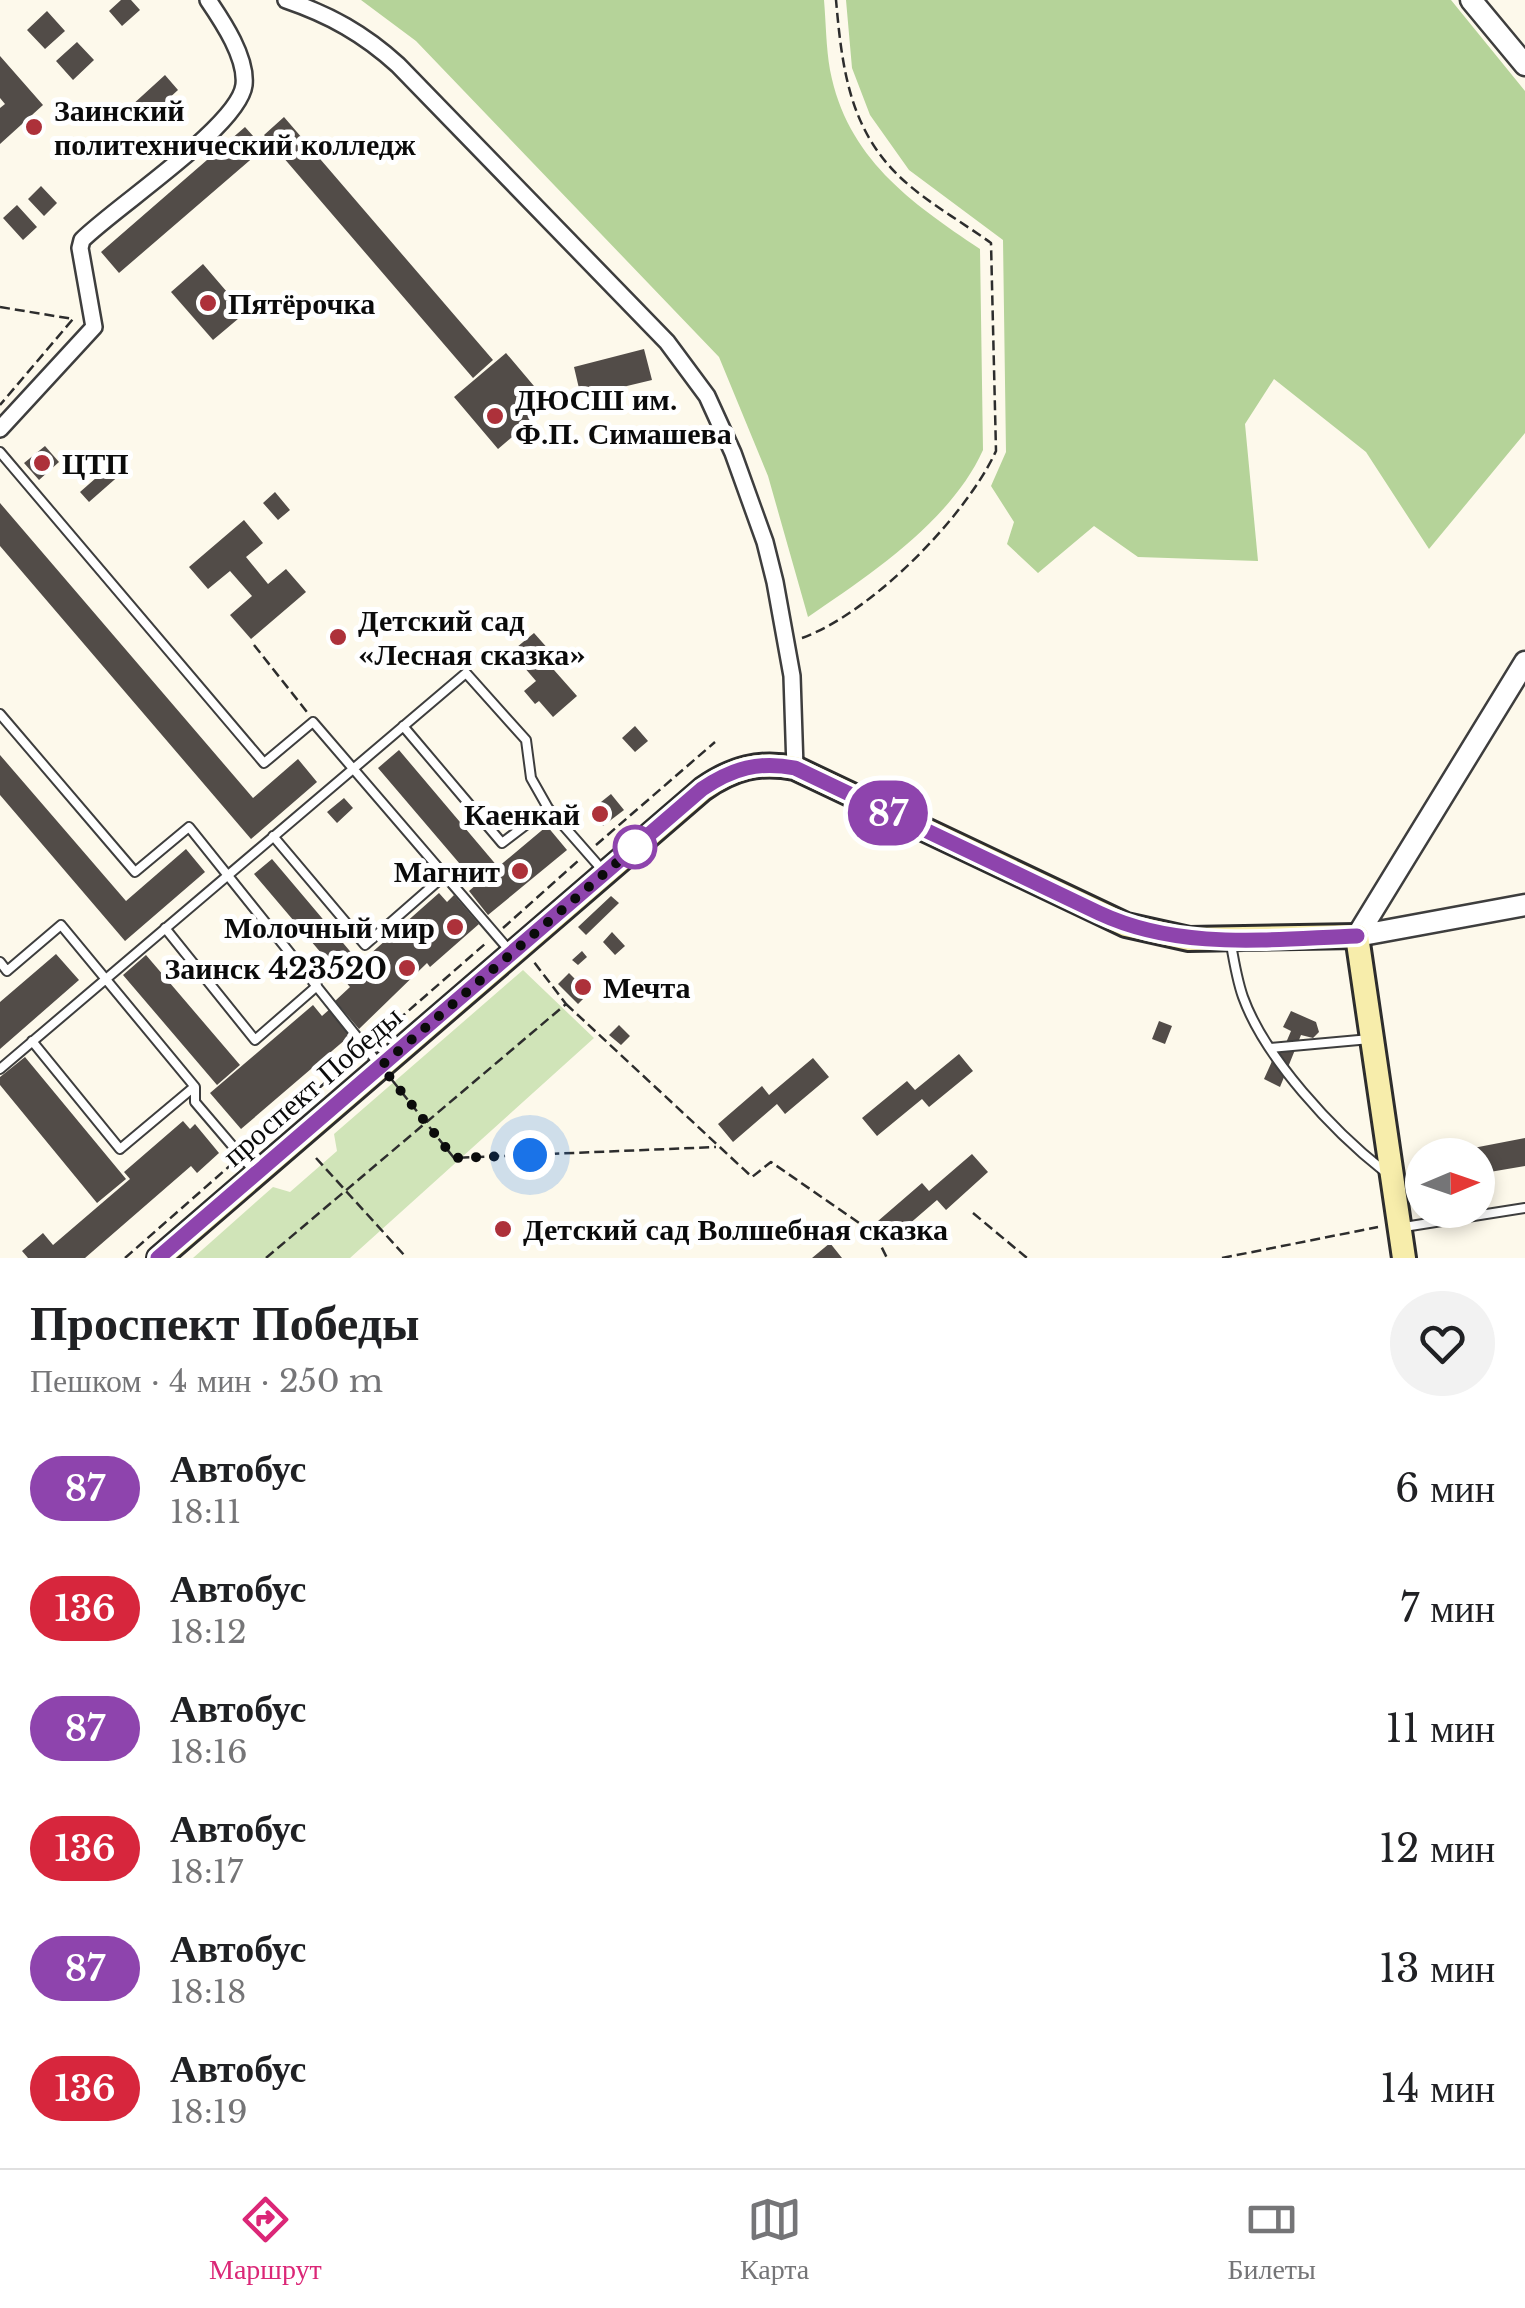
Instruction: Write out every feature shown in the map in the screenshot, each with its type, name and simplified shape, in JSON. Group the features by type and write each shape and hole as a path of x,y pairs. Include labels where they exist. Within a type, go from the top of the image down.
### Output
{"main road":[{"name":"проспект Победы","path":"158,1258 248,1165 381,1066 720,777 748,766 776,764 795,768 1126,926 1164,936 1231,939 1357,936"},
{"path":"1357,936 1404,1258"}],"street":[{"path":"0,429 94,327 80,248 82,240 224,122 242,96 242,64 208,0"},
{"path":"286,0 368,38 667,342 707,396 734,453 765,542 788,642 795,768"},
{"path":"1471,0 1525,65"},
{"path":"1357,936 1525,662"},
{"path":"1357,936 1525,905"}],"lane":[{"path":"1,455 264,763 313,722 496,934 517,949"},
{"path":"0,1069 466,673 526,740 530,778 548,808 605,873"},
{"path":"0,714 135,872 189,827 381,1066"},
{"path":"402,726 502,842 548,808"},
{"path":"273,836 366,945 445,875"},
{"path":"0,962 8,971 61,925 194,1086 196,1102 248,1165"},
{"path":"165,928 256,1040 317,986"},
{"path":"1231,939 1244,999 1270,1048 1344,1140 1392,1178"},
{"path":"1270,1048 1372,1038"},
{"path":"32,1041 120,1149 194,1086"},
{"path":"1400,1225 1525,1208"}],"path":[{"path":"788,642 824,630 940,535 982,481 996,451 991,243 901,179 879,150 850,96 842,69 836,0"},
{"path":"0,308 73,319 0,405"},
{"path":"254,645 313,722"},
{"path":"125,1258 248,1165 366,1047 715,742"},
{"path":"505,926 517,949 566,1004 752,1177 771,1162 875,1234 887,1258"},
{"path":"266,1258 566,1004"},
{"path":"381,1066 454,1158 718,1146"},
{"path":"316,1158 404,1256"},
{"path":"972,1213 1027,1258"},
{"path":"1222,1258 1400,1225"}],"green space":[{"path":"361,0 824,0 830,70 838,101 866,153 906,195 980,249 983,450 951,500 907,544 808,617 768,476 719,357 416,41"},
{"path":"846,0 1451,0 1525,91 1525,433 1429,549 1366,452 1274,379 1245,424 1258,561 1138,557 1094,526 1038,573 1007,544 1014,522 991,486 1006,452 1003,240 909,170 870,115 852,68"},
{"path":"523,970 594,1038 350,1258 193,1258 273,1187 290,1192 337,1151 334,1134"}],"building":[{"path":"121,0 131,0 140,10 122,26 109,11"},
{"path":"47,11 65,31 45,49 27,30"},
{"path":"77,42 94,60 73,80 56,61"},
{"path":"0,56 43,105 0,144 0,108 5,104 0,98"},
{"path":"165,75 178,90 144,121 131,106"},
{"path":"284,117 493,360 473,378 264,135"},
{"path":"245,127 264,148 119,273 101,252"},
{"path":"41,186 57,203 44,216 28,199"},
{"path":"17,205 37,227 23,240 3,218"},
{"path":"203,264 245,313 213,340 171,292"},
{"path":"644,349 652,380 581,397 574,367"},
{"path":"506,353 550,405 498,449 454,397"},
{"name":"ЦТП","path":"45,446 59,462 39,480 24,463"},
{"path":"113,463 122,473 89,502 80,492"},
{"path":"275,492 290,510 278,520 263,503"},
{"path":"0,503 253,798 298,759 317,782 251,839 0,546"},
{"path":"244,520 263,543 246,557 268,584 286,569 306,592 251,639 230,615 252,596 230,571 208,589 189,567"},
{"path":"534,633 564,661 554,670 577,696 553,717 524,691 536,681 511,652"},
{"path":"635,726 648,741 635,752 622,738"},
{"path":"399,750 498,867 547,826 567,850 488,915 469,891 477,884 378,768"},
{"path":"0,755 126,901 186,849 205,872 125,941 0,795"},
{"path":"611,794 624,810 603,826 591,810"},
{"path":"344,798 353,808 337,823 327,812"},
{"path":"272,859 360,963 439,893 447,902 454,895 479,924 430,967 427,963 359,1029 335,1001 350,987 254,874"},
{"path":"611,896 619,903 586,935 578,927"},
{"path":"612,932 625,946 615,955 603,942"},
{"path":"582,951 587,957 578,965 572,960"},
{"path":"56,954 79,980 0,1049 0,1002"},
{"path":"146,955 240,1065 217,1085 123,975"},
{"path":"569,973 589,993 578,1004 558,984"},
{"path":"313,1005 322,1016 331,1008 353,1033 241,1129 210,1093"},
{"path":"1291,1011 1316,1022 1319,1032 1313,1038 1301,1035 1280,1087 1264,1079 1291,1031 1283,1027"},
{"path":"1159,1021 1172,1026 1165,1044 1152,1039"},
{"path":"619,1025 630,1036 621,1045 609,1035"},
{"path":"959,1054 973,1071 929,1107 922,1099 877,1136 862,1118 907,1081 915,1090"},
{"path":"25,1057 126,1179 97,1203 0,1085 0,1077"},
{"path":"813,1058 829,1077 785,1114 777,1104 733,1142 718,1124 762,1086 769,1095"},
{"path":"183,1121 190,1129 195,1124 219,1153 197,1173 191,1166 85,1258 28,1258 22,1251 43,1233 53,1245 130,1179 124,1172"},
{"path":"1525,1138 1525,1166 1495,1171 1495,1144"},
{"path":"972,1154 988,1172 946,1210 937,1200 893,1238 878,1221 922,1183 929,1191"},
{"path":"830,1243 842,1258 812,1258"}],"bus line":[{"name":"87","path":"158,1258 702,789 748,766 776,764 795,768 1140,930 1189,939 1357,936"}],"place":[{"name":"Заинский политехнический колледж","path":"34,127"},
{"name":"Пятёрочка","path":"208,303"},
{"name":"ДЮСШ им. Ф.П. Симашева","path":"495,416"},
{"name":"ЦТП","path":"42,463"},
{"name":"Детский сад «Лесная сказка»","path":"338,637"},
{"name":"Каенкай","path":"600,814"},
{"name":"Магнит","path":"520,871"},
{"name":"Молочный мир","path":"455,927"},
{"name":"Заинск 423520","path":"407,968"},
{"name":"Мечта","path":"583,987"},
{"name":"Детский сад Волшебная сказка","path":"503,1229"}],"route":[{"path":"530,1155 454,1158 381,1066 635,847"}]}
